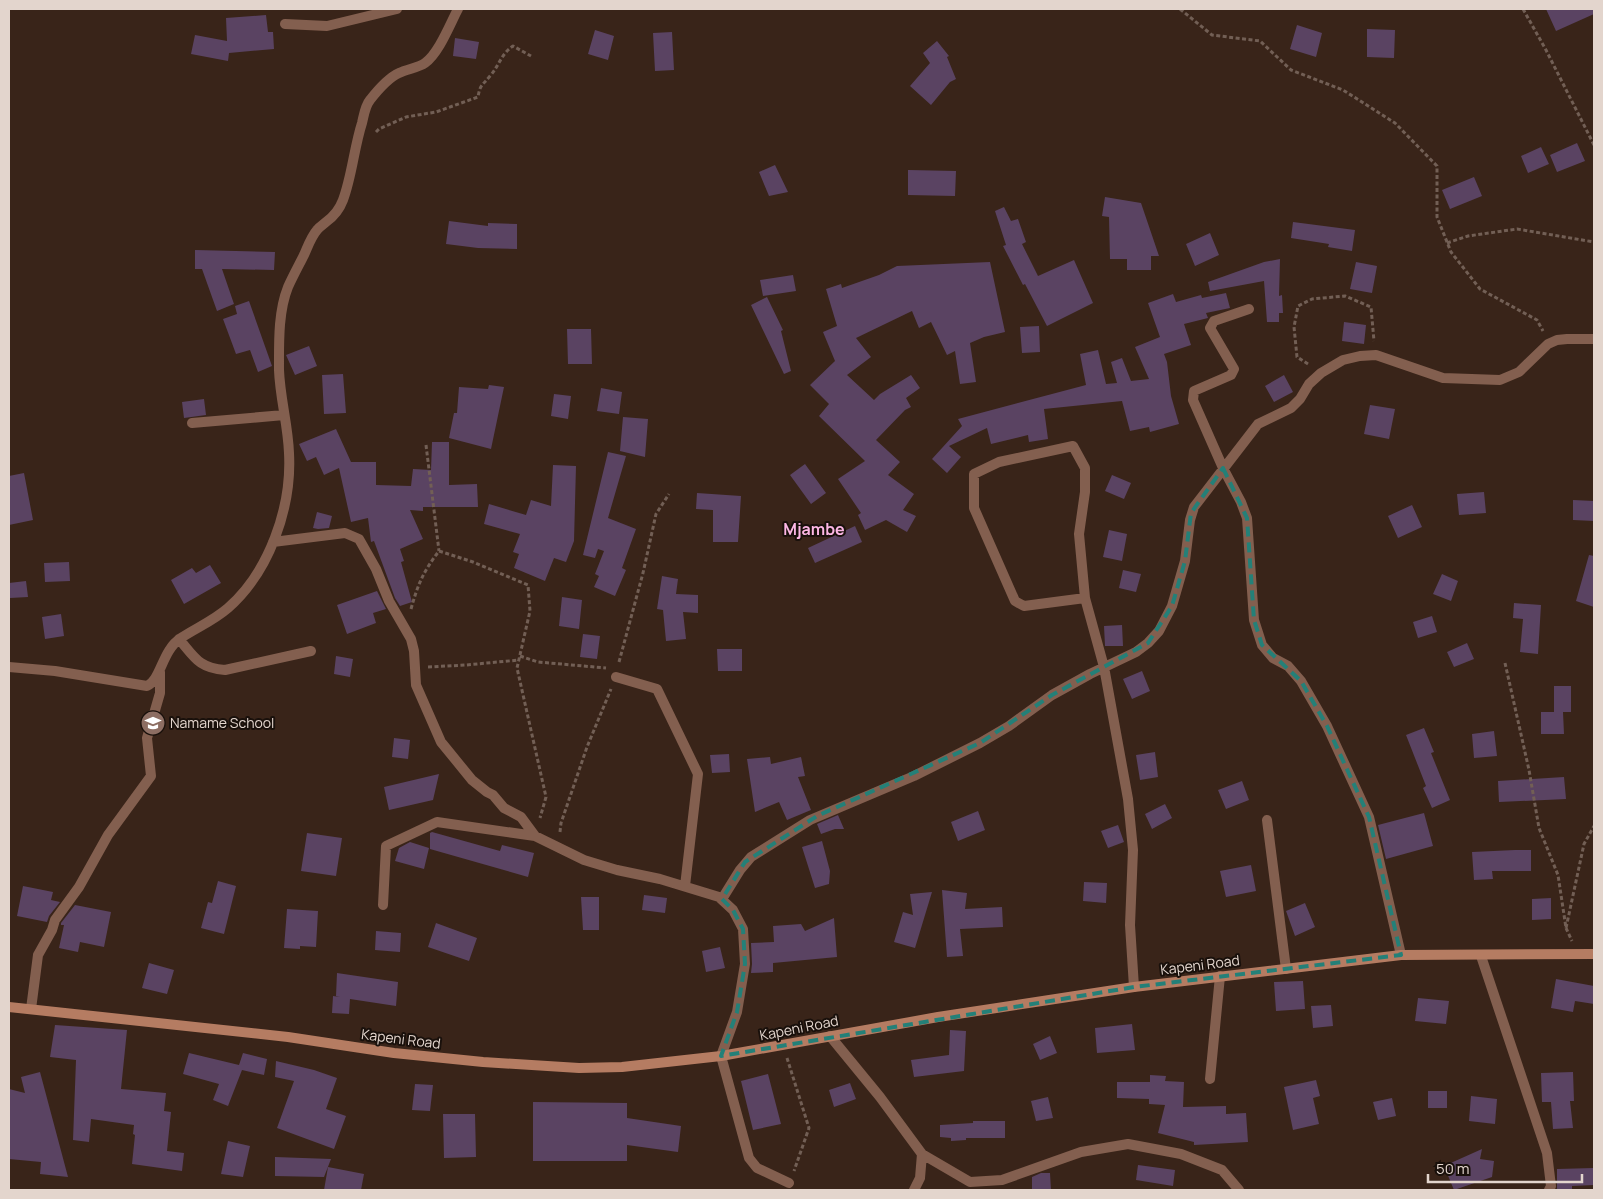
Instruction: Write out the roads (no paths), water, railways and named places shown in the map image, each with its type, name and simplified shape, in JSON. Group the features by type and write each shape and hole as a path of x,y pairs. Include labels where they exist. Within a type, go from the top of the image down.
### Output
{"main road":[{"name":"Kapeni Road","path":"9,1007 288,1037 394,1053 532,1066 622,1067 721,1056 938,1017 1220,976 1401,955 1594,954"}],"street":[{"path":"285,24 327,26 397,9"},
{"path":"9,667 108,679 141,686 150,684 160,668 165,655 172,646 179,639 214,619 230,607 257,575 270,551 284,507 289,470 289,453 280,392 279,341 287,288 312,237 320,226 327,222 336,212 343,201 359,132 368,103 394,76 428,60 437,49 458,9"},
{"path":"1249,309 1214,321 1210,328 1234,369 1231,375 1194,391 1192,400 1247,518 1254,620 1262,645 1273,658 1288,666 1301,681 1327,726 1369,817 1401,955"},
{"path":"722,899 745,862 810,820 949,760 1009,726 1052,695 1136,652 1148,643 1167,618 1179,584 1185,561 1191,513 1258,424 1291,408 1300,399 1309,384 1321,373 1343,360 1376,355 1443,378 1500,380 1519,372 1548,344 1567,338 1594,339"},
{"path":"192,423 284,414"},
{"path":"1085,598 1024,606 1015,601 974,508 974,474 999,462 1072,446 1085,468 1085,492 1079,534 1085,598 1104,667 1124,772 1133,850 1130,925 1134,987"},
{"path":"273,542 345,533 359,539 376,569 389,601 411,639 414,651 416,685 441,742 472,780 486,792 493,795 504,808 521,817 535,836"},
{"path":"179,639 200,663 207,668 225,670 311,651"},
{"path":"31,1009 38,954 52,930 55,920 79,887 108,835 151,776 147,738 160,693 160,668"},
{"path":"617,673 657,689 698,774 685,886"},
{"path":"1267,820 1286,969"},
{"path":"384,905 386,846 437,822 535,836 584,860 685,886 722,899 733,910 743,929 745,964 737,1012 721,1056 749,1158 757,1168 789,1183"},
{"path":"1481,956 1547,1153 1551,1186 1549,1190"},
{"path":"1210,1079 1220,976"},
{"path":"830,1036 886,1104 922,1154 970,1182 1002,1180 1080,1152 1128,1144 1182,1154 1222,1170 1239,1190"},
{"path":"914,1190 920,1178 922,1154"}],"place":[{"name":"Namame School","path":"153,723"}],"district":[{"name":"Mjambe","path":"814,529"}]}
